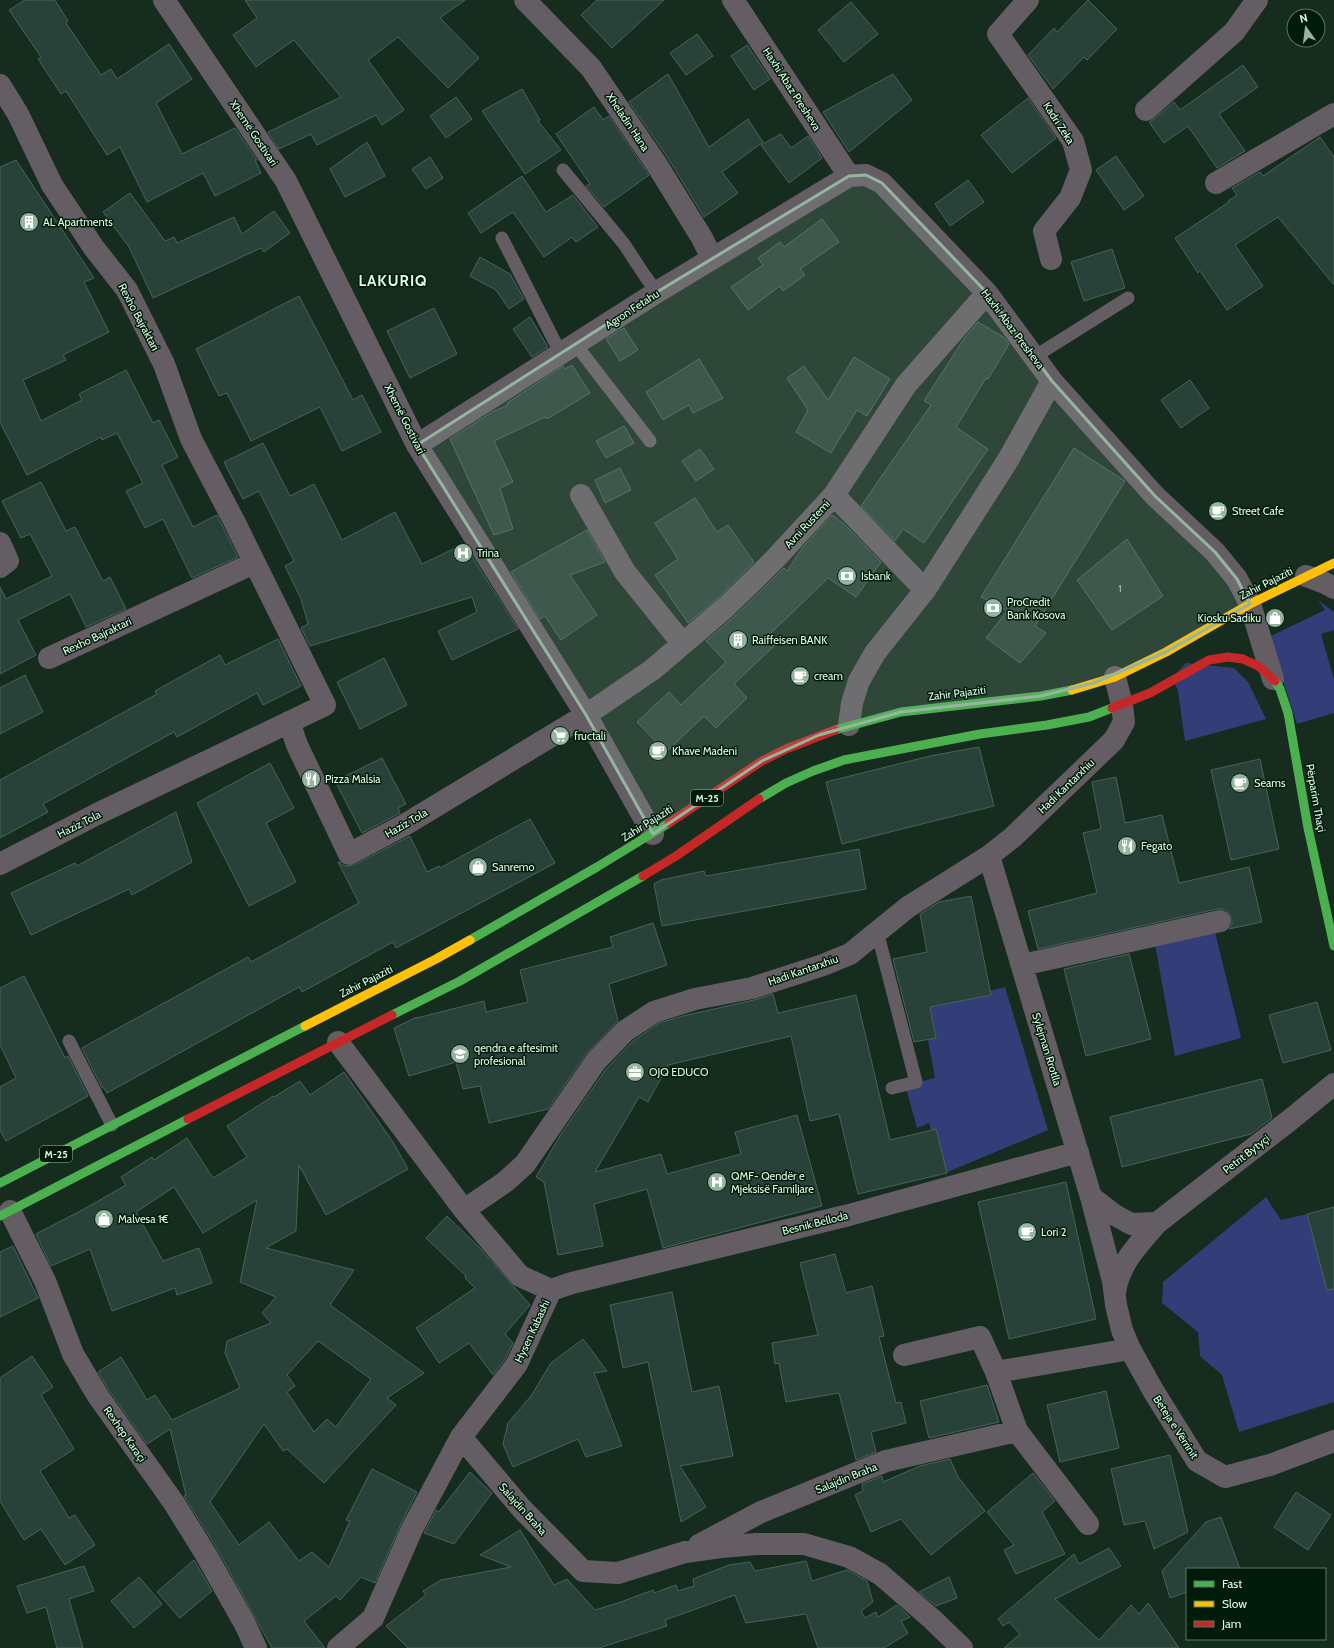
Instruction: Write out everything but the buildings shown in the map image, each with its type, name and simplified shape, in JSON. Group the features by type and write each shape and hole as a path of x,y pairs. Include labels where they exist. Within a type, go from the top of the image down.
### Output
{"street":[{"name":"Xhemë Gostivari","path":"164,0 286,181 417,446 586,715 653,834"},
{"name":"Xheladin Hana","path":"525,0 591,68 657,165 702,238 712,258"},
{"name":"Haxhi Abaz Presheva","path":"733,0 849,176 866,175 882,183 987,293 1052,381 1155,496 1215,552 1237,579 1250,604 1274,679"},
{"name":"Kadri Zeka","path":"1028,0 998,34 1073,141 1081,170 1070,198 1044,232 1051,259"},
{"path":"1146,110 1234,32 1257,0"},
{"name":"Rexho Bajraktari","path":"0,85 18,114 52,185 94,248 128,290 164,364 191,439 325,705"},
{"path":"1216,183 1334,114"},
{"name":"Agron Fetahu","path":"417,446 657,292 849,176"},
{"name":"Avni Rustemi","path":"586,715 652,670 726,607 774,560 834,494 906,385 987,293"},
{"path":"849,725 852,702 862,676 875,653 925,590 1008,460 1052,381"},
{"path":"834,494 925,590"},
{"path":"581,495 626,572 683,644"},
{"path":"0,543 8,561 0,567"},
{"name":"Rexho Bajraktari","path":"49,658 254,563"},
{"name":"Zahir Pajaziti","path":"0,1183 436,960 653,834 762,761 819,735 849,725 901,712 1068,691 1115,677 1166,652 1250,604 1334,563"},
{"path":"1306,576 1334,588"},
{"path":"5,1213 460,981 596,904 676,856 752,804 786,783 813,771 844,760 875,753 980,734 1047,725 1089,717 1150,693 1209,660 1228,657 1243,659 1258,666 1274,679"},
{"name":"Hadi Kantarxhiu","path":"464,1210 505,1182 525,1164 596,1061 625,1031 654,1012 695,999 752,988 823,965 850,954 908,907 989,856 1013,837 1114,740 1124,722 1122,705 1115,677"},
{"name":"Përparim Thaçi","path":"1274,679 1280,689 1288,712 1308,828 1334,946"},
{"name":"Haziz Tola","path":"0,864 97,814 325,705"},
{"name":"Haziz Tola","path":"289,722 298,745 349,854 406,824 586,715"},
{"name":"Sylejman Rrotlla","path":"989,856 1078,1152 1103,1243"},
{"path":"1022,965 1220,921"},
{"name":"Hysen Kabashi","path":"338,1042 464,1210 520,1276 551,1290 517,1364 461,1436 412,1528 373,1618 338,1648"},
{"name":"Petrit Bytyçi","path":"1114,1293 1116,1281 1130,1254 1157,1223 1334,1084"},
{"name":"Besnik Belloda","path":"551,1290 572,1283 849,1215 1078,1152"},
{"path":"1091,1197 1112,1214 1131,1224 1157,1223"},
{"name":"Rexhep Karaçi","path":"5,1213 45,1281 73,1354 98,1396 174,1503 205,1553 245,1624 256,1648"},
{"name":"Beteja e Vërrinit","path":"1103,1243 1122,1330 1154,1392 1197,1461 1225,1477 1270,1465 1334,1441"},
{"path":"904,1355 980,1337 996,1372 1016,1431 1088,1524"},
{"path":"996,1372 1130,1348"},
{"name":"Salajdin Braha","path":"461,1436 522,1509 582,1571 618,1573 685,1552 761,1512 886,1461 1016,1431"},
{"name":"Salajdin Braha","path":"685,1552 756,1544 804,1544 849,1557 880,1574 932,1619 962,1648"}],"lane":[{"path":"563,170 624,244 657,292"},
{"path":"502,238 568,349 650,441"},
{"path":"1034,357 1128,298"},
{"path":"877,931 916,1082 892,1088"},
{"path":"69,1040 112,1125"}],"highlighted area":[{"path":"866,175 882,183 987,293 1052,381 1155,496 1215,552 1237,579 1250,604 1166,652 1094,683 1041,696 901,712 819,735 762,761 653,834 586,715 417,445 657,292 849,176"}],"shaded area":[{"path":"1318,600 1334,612 1334,630 1321,634 1334,680 1334,713 1297,724 1269,637 1325,610"},
{"path":"1186,663 1234,668 1248,682 1266,719 1185,741 1178,691 1172,678"},
{"path":"1215,932 1241,1038 1175,1056 1155,944"},
{"path":"1005,987 1048,1130 943,1174 929,1123 917,1128 905,1085 935,1078 922,1008"},
{"path":"1266,1197 1281,1220 1307,1214 1334,1250 1334,1402 1239,1432 1222,1375 1200,1356 1198,1332 1162,1303 1163,1282"}],"traffic: fast":[{"path":"1275,681 1280,689 1288,713 1308,828 1334,946"},
{"path":"835,730 901,712 1041,696 1072,690"},
{"path":"759,799 786,783 813,771 844,760 980,734 1047,725 1089,717 1112,708"},
{"path":"470,940 597,867 669,823"},
{"path":"392,1015 460,981 643,876"},
{"path":"0,1183 305,1026"},
{"path":"0,1216 188,1119"}],"traffic: slow":[{"path":"1072,690 1115,677 1166,652 1250,604 1334,563"},
{"path":"305,1026 470,940"}],"traffic: jam":[{"path":"1112,708 1150,693 1209,660 1228,657 1243,659 1258,666 1275,681"},
{"path":"669,823 762,761 786,749 835,730"},
{"path":"643,876 676,856 759,799"},
{"path":"188,1119 392,1015"}],"place":[{"name":"AL Apartments","path":"29,222"},
{"name":"Street Cafe","path":"1218,511"},
{"name":"Trina","path":"463,553"},
{"name":"Isbank","path":"847,576"},
{"name":"ProCredit Bank Kosova","path":"993,608"},
{"name":"Kiosku Sadiku","path":"1275,618"},
{"name":"Raiffeisen BANK","path":"738,640"},
{"name":"cream","path":"800,676"},
{"name":"fructali","path":"560,736"},
{"name":"Khave Madeni","path":"658,751"},
{"name":"Pizza Malsia","path":"311,779"},
{"name":"Seams","path":"1240,783"},
{"name":"Fegato","path":"1127,846"},
{"name":"Sanremo","path":"478,867"},
{"name":"qendra e aftesimit profesional","path":"460,1054"},
{"name":"OJQ EDUCO","path":"635,1072"},
{"name":"QMF- Qendër e Mjeksisë Familjare","path":"717,1182"},
{"name":"Malvesa 1€","path":"104,1219"},
{"name":"Lori 2","path":"1027,1232"}],"district":[{"name":"LAKURIQ","path":"393,281"}]}
